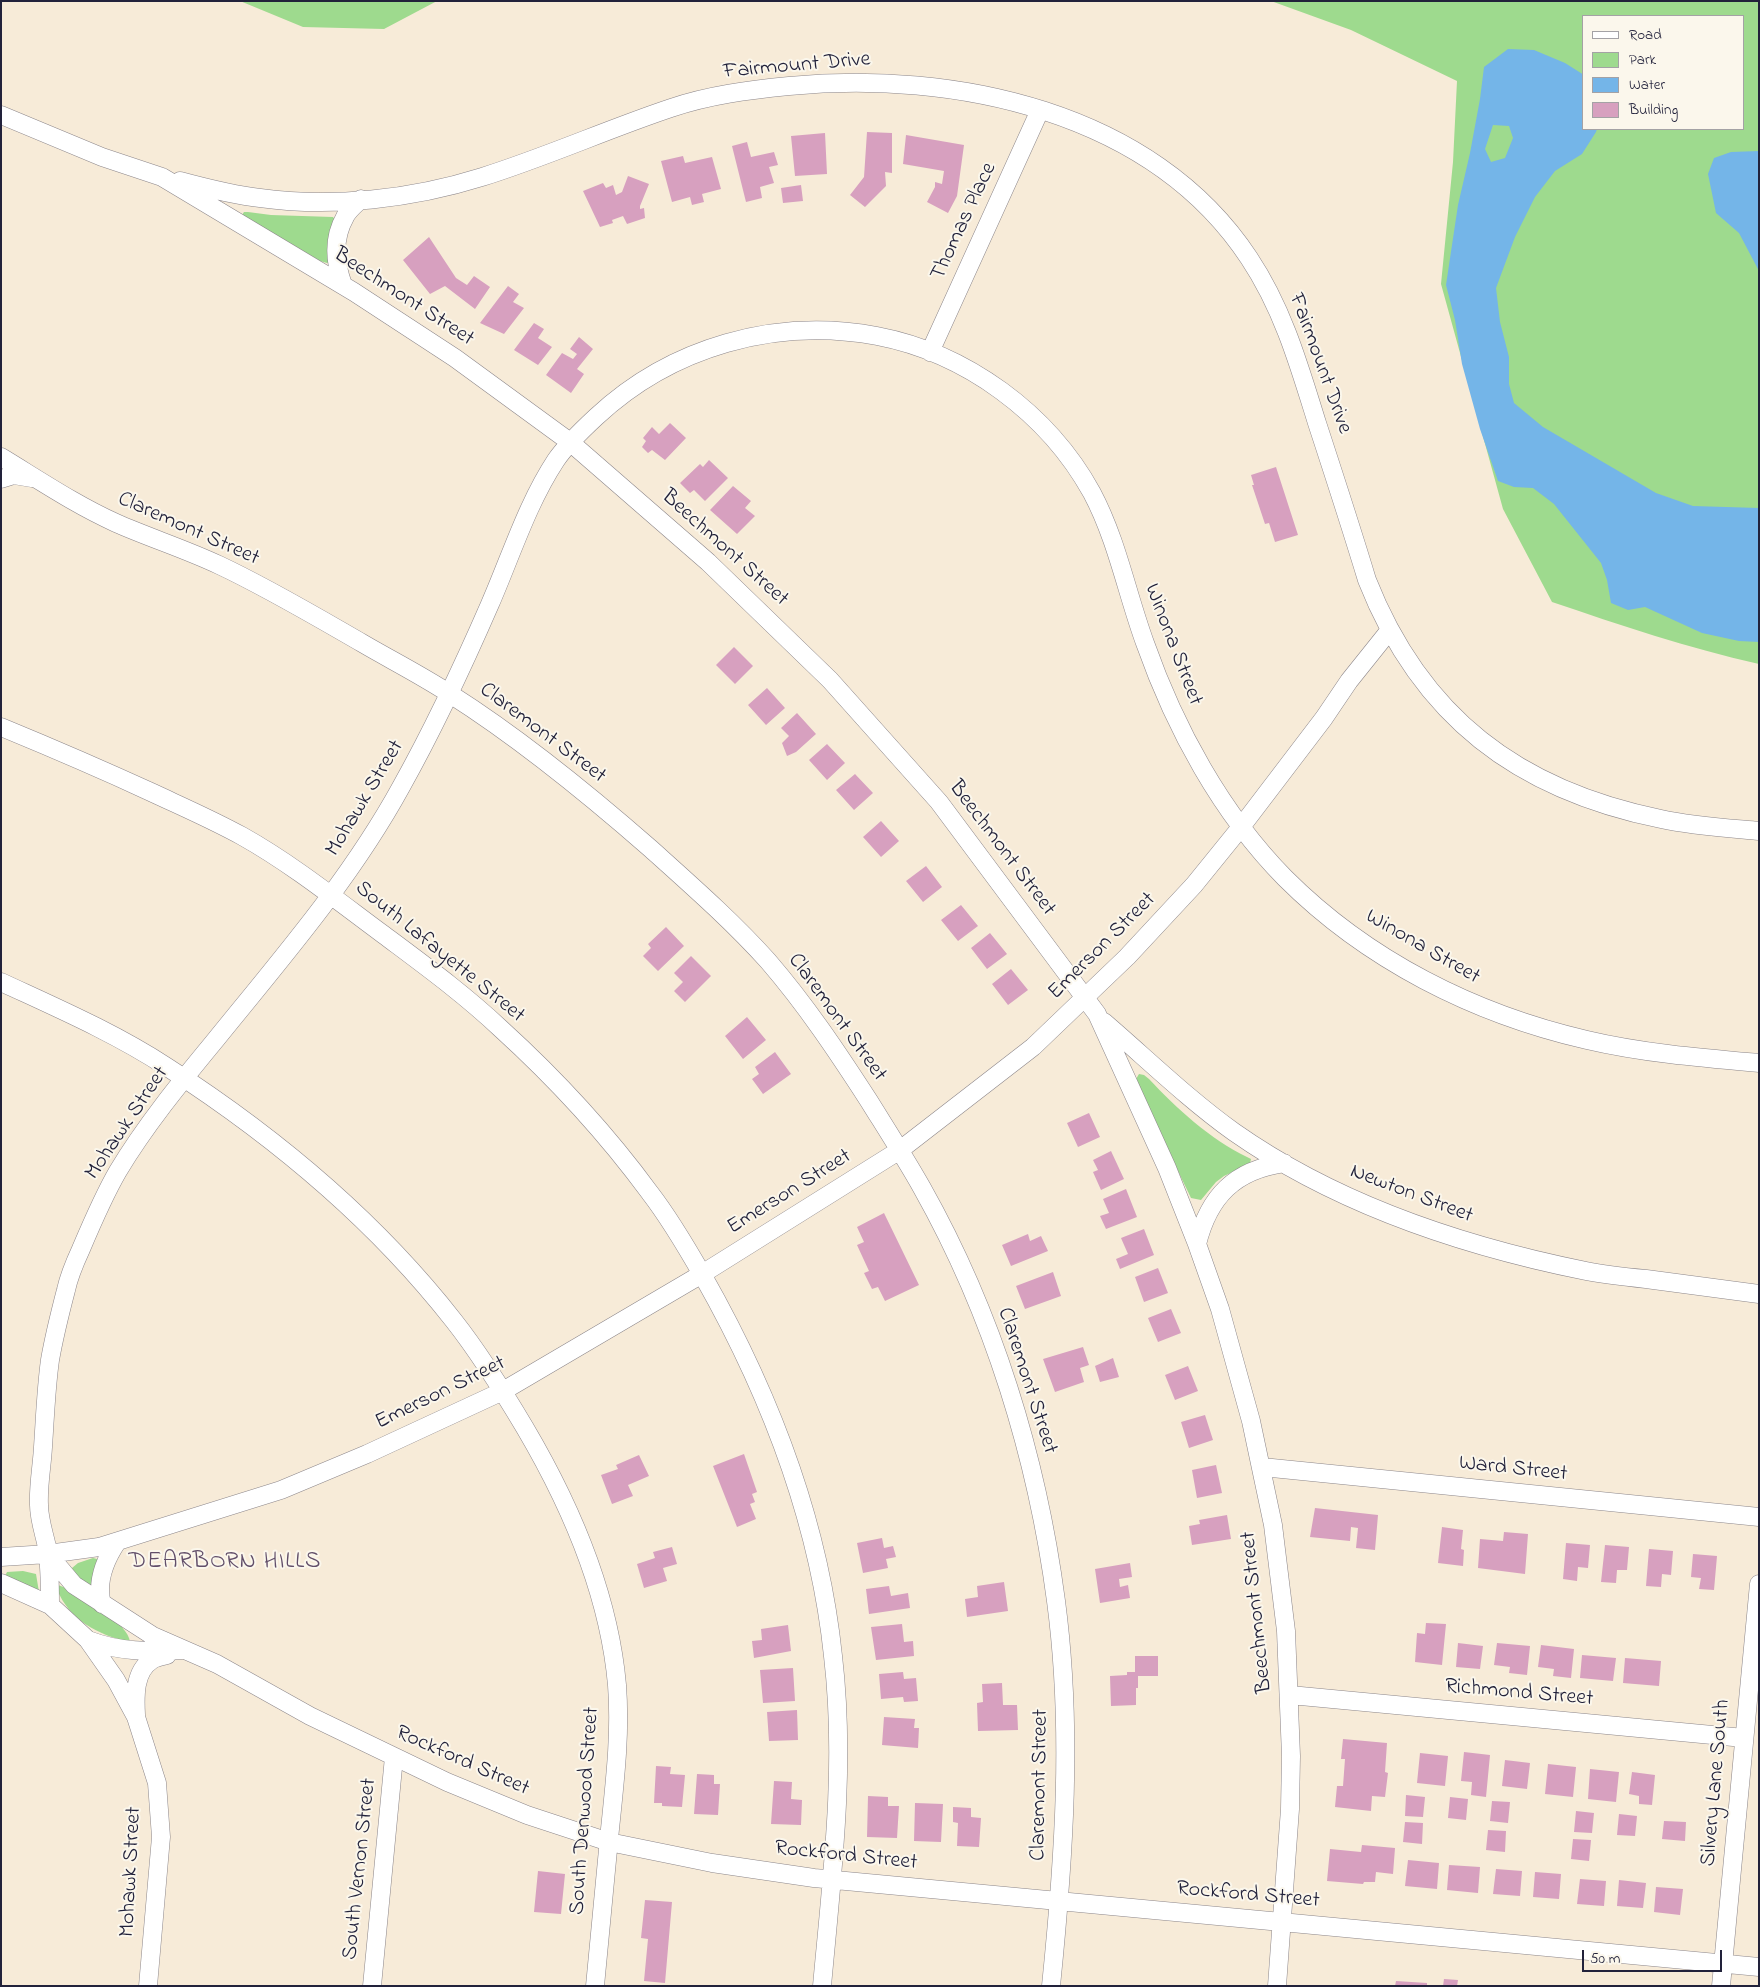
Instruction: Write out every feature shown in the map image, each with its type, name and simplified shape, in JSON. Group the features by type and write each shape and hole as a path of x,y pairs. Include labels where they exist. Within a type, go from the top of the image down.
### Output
{"street":[{"name":"Fairmount Drive","path":"162,177 263,199 320,201 361,199 422,192 477,178 673,107 754,89 827,82 895,83 975,93 1040,110 1104,135 1135,150 1183,184 1227,228 1249,257 1272,295 1290,336 1367,580 1390,631 1417,675 1453,716 1494,751 1546,783 1629,812 1706,826 1759,831"},
{"name":"Thomas Place","path":"930,352 1040,110"},
{"name":"Beechmont Street","path":"1,115 94,154 162,177 342,285 455,358 570,442 708,562 830,680 939,802 1100,1018 1167,1168 1197,1244 1236,1363 1262,1468 1280,1578 1290,1695 1290,1809 1277,1986"},
{"path":"342,285 337,267 337,238 345,216 361,199"},
{"name":"Winona Street","path":"570,442 602,412 641,381 684,358 727,342 779,332 830,330 887,338 952,361 1013,399 1048,432 1078,470 1094,498 1107,527 1145,645 1168,702 1206,775 1262,854 1286,879 1337,924 1398,966 1466,1001 1538,1028 1595,1042 1759,1063"},
{"name":"Mohawk Street","path":"148,1986 161,1837 158,1783 136,1717 116,1680 88,1640 50,1605 48,1554 38,1507 50,1363 67,1281 118,1170 184,1079 332,896 396,796 425,742 491,603 527,514 557,459 570,442"},
{"name":"Claremont Street","path":"1,457 71,500 113,522 220,565 311,613 449,693 518,741 580,789 648,846 733,923 770,964 813,1018 900,1150 944,1229 982,1316 1016,1412 1040,1508 1057,1604 1065,1694 1066,1775 1060,1901 1051,1986"},
{"path":"1,479 20,475 37,479"},
{"name":"Emerson Street","path":"48,1554 99,1547 281,1490 367,1454 503,1391 702,1274 900,1150 1033,1047 1086,998 1194,885 1242,827 1324,718 1348,681 1390,631"},
{"name":"South Lafayette Street","path":"1,727 76,758 209,819 273,855 332,896 450,984 546,1072 591,1120 642,1183 690,1252 739,1341 774,1419 810,1526 834,1656 838,1726 838,1794 822,1986"},
{"name":"South Denwood Street","path":"1,982 109,1034 166,1066 281,1149 362,1219 404,1263 454,1321 503,1391 547,1465 595,1577 606,1622 616,1684 618,1731 616,1778 595,1986"},
{"name":"Newton Street","path":"1100,1018 1181,1089 1234,1132 1284,1163 1380,1211 1499,1252 1588,1272 1759,1294"},
{"path":"1197,1244 1207,1213 1226,1188 1253,1170 1284,1163"},
{"name":"Ward Street","path":"1262,1468 1759,1517"},
{"path":"102,1604 100,1593 104,1569 109,1554 117,1542"},
{"path":"1,1557 48,1554"},
{"name":"Rockford Street","path":"48,1554 74,1585 153,1636 217,1664 310,1716 447,1782 528,1815 609,1842 712,1863 832,1879 1283,1921 1722,1965 1759,1967"},
{"path":"1,1584 50,1605"},
{"name":"Silvery Lane South","path":"1721,1986 1759,1584"},
{"path":"88,1640 102,1645 129,1650 153,1652 182,1650"},
{"path":"136,1717 135,1690 141,1671 152,1660 182,1650"},
{"name":"Richmond Street","path":"1290,1695 1744,1738"},
{"name":"South Vernon Street","path":"372,1986 394,1757"}],"green space":[{"path":"240,1 437,1 384,29 303,27"},
{"path":"1271,1 1759,1 1759,664 1629,628 1552,602 1503,509 1441,284 1453,162 1457,81 1351,30"},
{"path":"244,212 271,215 333,217 336,221 329,262 320,261 242,215"},
{"path":"1139,1074 1149,1079 1207,1132 1233,1150 1251,1159 1250,1164 1224,1176 1216,1182 1201,1200 1191,1198 1137,1086 1136,1079"},
{"path":"93,1558 101,1560 95,1585 91,1586 77,1576 72,1568 78,1563"},
{"path":"23,1571 36,1574 39,1592 5,1576 7,1572"},
{"path":"58,1585 66,1588 114,1619 128,1635 130,1642 107,1635 86,1625 77,1618 62,1600 57,1589"}],"water":[{"path":"1508,49 1534,50 1565,63 1582,74 1582,130 1597,130 1582,154 1555,171 1535,197 1515,237 1496,288 1500,322 1509,357 1509,384 1514,403 1543,427 1656,493 1693,506 1759,508 1759,642 1739,641 1702,633 1645,607 1628,610 1611,603 1607,580 1601,563 1554,504 1533,488 1514,487 1498,481 1480,429 1462,364 1455,320 1446,285 1458,205 1480,99 1484,67","holes":["1493,125 1509,126 1513,138 1505,158 1491,162 1485,149"]},
{"path":"1759,151 1759,271 1739,233 1716,213 1708,174 1714,158 1731,152"}],"building":[{"path":"867,132 892,133 892,173 885,172 886,186 865,207 850,195 864,177"},
{"path":"825,133 827,174 795,176 791,136"},
{"path":"906,135 964,145 957,196 948,213 927,202 935,187 935,182 942,184 944,171 903,164"},
{"path":"747,142 751,157 774,152 778,165 769,167 774,183 760,187 762,198 746,202 732,146"},
{"path":"683,156 685,163 712,157 721,189 702,194 704,202 692,205 690,197 672,202 661,161"},
{"path":"628,176 649,184 640,206 640,209 644,208 645,218 627,224 623,216 612,220 613,223 600,227 583,191 603,183 606,188 613,185 616,195 622,192"},
{"path":"801,185 803,201 783,203 781,188"},
{"path":"429,237 456,278 467,285 474,276 490,287 475,309 445,286 430,294 403,260"},
{"path":"508,286 519,294 513,302 524,308 504,334 480,323"},
{"path":"534,323 544,329 538,338 552,347 538,365 514,350"},
{"path":"579,337 593,349 577,369 584,374 571,393 546,375 562,353 573,359 577,354 570,349"},
{"path":"670,423 686,438 665,460 652,450 648,453 642,447 646,441 643,438 652,427 659,434"},
{"path":"709,460 728,478 705,501 694,490 690,493 680,483 700,464 703,467"},
{"path":"1276,467 1298,535 1275,542 1269,523 1265,524 1252,485 1254,485 1251,475"},
{"path":"733,486 751,501 745,508 755,516 737,534 710,510"},
{"path":"734,647 753,666 735,684 716,665"},
{"path":"767,688 785,708 766,725 748,705"},
{"path":"797,713 816,734 796,752 787,756 782,743 789,736 781,728"},
{"path":"827,744 845,763 827,780 809,760"},
{"path":"855,774 873,793 854,810 836,790"},
{"path":"881,821 899,841 881,857 863,837"},
{"path":"926,866 942,887 923,902 906,881"},
{"path":"961,905 978,926 958,941 941,920"},
{"path":"666,927 684,946 658,971 643,956 651,948 648,944"},
{"path":"990,933 1007,954 987,969 971,948"},
{"path":"691,956 711,976 685,1002 674,991 683,982 674,973"},
{"path":"1011,969 1028,990 1008,1005 992,984"},
{"path":"747,1017 766,1040 743,1059 725,1036"},
{"path":"775,1052 791,1074 763,1094 752,1079 759,1074 755,1067"},
{"path":"1089,1113 1100,1137 1078,1147 1067,1123"},
{"path":"1111,1151 1124,1179 1101,1190 1093,1172 1098,1170 1093,1160"},
{"path":"1126,1189 1137,1217 1106,1229 1100,1216 1109,1213 1103,1199"},
{"path":"884,1213 919,1285 885,1301 878,1287 872,1289 864,1273 869,1271 857,1245 864,1242 857,1227"},
{"path":"1144,1229 1154,1255 1120,1269 1116,1259 1128,1254 1121,1238"},
{"path":"1028,1234 1030,1241 1041,1236 1048,1251 1011,1266 1002,1245"},
{"path":"1158,1268 1168,1293 1144,1302 1135,1277"},
{"path":"1053,1272 1061,1296 1025,1309 1016,1286"},
{"path":"1171,1309 1181,1333 1158,1342 1148,1318"},
{"path":"1083,1347 1089,1365 1080,1368 1084,1382 1055,1392 1043,1359"},
{"path":"1113,1358 1119,1377 1100,1382 1095,1366"},
{"path":"1188,1366 1198,1391 1175,1400 1165,1375"},
{"path":"1205,1415 1213,1440 1189,1448 1181,1422"},
{"path":"744,1454 757,1492 752,1494 755,1502 750,1504 756,1519 737,1527 713,1466"},
{"path":"639,1455 649,1476 628,1485 633,1496 612,1504 601,1475 618,1469 616,1465"},
{"path":"1216,1465 1222,1493 1197,1498 1192,1470"},
{"path":"1315,1508 1378,1515 1375,1550 1356,1548 1358,1528 1351,1527 1350,1541 1310,1537"},
{"path":"1227,1515 1231,1539 1192,1545 1189,1526 1200,1524 1199,1520"},
{"path":"1442,1527 1463,1530 1461,1549 1464,1550 1463,1566 1438,1563"},
{"path":"1504,1532 1528,1534 1525,1574 1478,1568 1480,1539 1503,1541"},
{"path":"882,1538 884,1548 893,1546 896,1557 886,1559 888,1568 863,1573 857,1543"},
{"path":"1566,1543 1590,1545 1588,1568 1578,1567 1577,1581 1563,1579"},
{"path":"1605,1545 1629,1547 1627,1570 1617,1570 1616,1583 1601,1582"},
{"path":"672,1547 677,1564 663,1568 667,1581 644,1588 637,1564 655,1558 653,1552"},
{"path":"1649,1549 1673,1551 1671,1575 1662,1574 1661,1587 1646,1586"},
{"path":"1693,1554 1717,1556 1714,1590 1699,1589 1701,1578 1691,1577"},
{"path":"1130,1563 1132,1577 1119,1579 1120,1587 1128,1585 1130,1598 1100,1603 1095,1569"},
{"path":"1004,1582 1008,1611 967,1617 965,1599 978,1597 977,1586"},
{"path":"889,1586 891,1596 908,1593 910,1608 869,1614 866,1589"},
{"path":"1426,1623 1446,1624 1442,1665 1415,1662 1417,1633 1425,1634"},
{"path":"902,1624 904,1642 913,1641 914,1656 876,1660 871,1627"},
{"path":"788,1625 791,1651 754,1658 752,1641 762,1640 761,1629"},
{"path":"1458,1643 1483,1646 1480,1669 1456,1667"},
{"path":"1497,1643 1530,1646 1527,1675 1509,1673 1510,1667 1494,1665"},
{"path":"1541,1645 1574,1649 1571,1678 1553,1676 1554,1669 1538,1667"},
{"path":"1582,1655 1616,1658 1613,1681 1580,1678"},
{"path":"1135,1656 1158,1656 1158,1676 1138,1676 1136,1705 1111,1706 1110,1676 1127,1675 1127,1672 1135,1672"},
{"path":"1625,1658 1661,1661 1659,1686 1623,1683"},
{"path":"793,1668 795,1701 763,1703 760,1670"},
{"path":"903,1672 904,1679 916,1678 918,1701 904,1702 903,1697 881,1699 879,1674"},
{"path":"1002,1683 1003,1705 1017,1705 1018,1730 978,1731 977,1703 983,1702 982,1684"},
{"path":"797,1710 798,1740 769,1741 767,1712"},
{"path":"884,1717 915,1719 914,1728 919,1728 918,1748 882,1745"},
{"path":"1343,1739 1387,1743 1385,1772 1388,1773 1385,1797 1372,1796 1371,1811 1335,1807 1337,1786 1343,1786 1345,1759 1341,1759"},
{"path":"1464,1752 1490,1755 1486,1797 1471,1795 1472,1782 1461,1781"},
{"path":"1420,1753 1448,1756 1445,1786 1417,1783"},
{"path":"1505,1760 1530,1763 1527,1789 1502,1786"},
{"path":"1548,1764 1576,1767 1573,1797 1545,1794"},
{"path":"656,1766 671,1767 670,1774 685,1775 682,1807 662,1806 662,1803 654,1803"},
{"path":"1590,1769 1619,1772 1616,1802 1588,1799"},
{"path":"1632,1772 1655,1775 1652,1805 1639,1804 1639,1796 1629,1794"},
{"path":"697,1774 714,1775 714,1784 720,1784 718,1815 694,1814"},
{"path":"774,1781 792,1782 791,1799 802,1800 801,1825 771,1824"},
{"path":"1406,1795 1425,1797 1423,1817 1405,1816"},
{"path":"868,1796 888,1797 888,1806 899,1806 897,1838 867,1837"},
{"path":"1450,1797 1468,1799 1466,1820 1448,1818"},
{"path":"1492,1801 1510,1802 1508,1823 1490,1821"},
{"path":"915,1803 943,1804 941,1842 914,1841"},
{"path":"953,1807 971,1808 971,1817 981,1818 979,1847 957,1846 958,1823 953,1822"},
{"path":"1576,1811 1594,1813 1592,1833 1574,1832"},
{"path":"1619,1814 1637,1816 1635,1836 1617,1835"},
{"path":"1664,1821 1686,1822 1685,1841 1662,1839"},
{"path":"1405,1822 1423,1823 1422,1844 1403,1842"},
{"path":"1488,1830 1506,1831 1505,1852 1486,1850"},
{"path":"1573,1839 1591,1840 1589,1861 1571,1859"},
{"path":"1362,1845 1395,1848 1393,1874 1376,1872 1375,1882 1364,1882 1363,1884 1327,1881 1330,1849 1361,1852"},
{"path":"1408,1860 1439,1863 1437,1889 1405,1886"},
{"path":"1449,1865 1480,1867 1478,1893 1447,1890"},
{"path":"1496,1869 1522,1871 1520,1896 1493,1894"},
{"path":"538,1871 565,1874 561,1914 534,1912"},
{"path":"1535,1872 1561,1874 1559,1899 1533,1897"},
{"path":"1580,1879 1606,1881 1604,1906 1577,1904"},
{"path":"1619,1880 1646,1883 1643,1908 1617,1906"},
{"path":"1656,1887 1683,1889 1680,1915 1654,1912"},
{"path":"645,1900 672,1902 665,1983 644,1981 648,1939 641,1938"},
{"path":"1444,1979 1458,1980 1457,1986 1443,1986"},
{"path":"1396,1981 1427,1983 1427,1986 1395,1986"}],"district":[{"name":"DEARBORN HILLS","path":"225,1563"}]}
